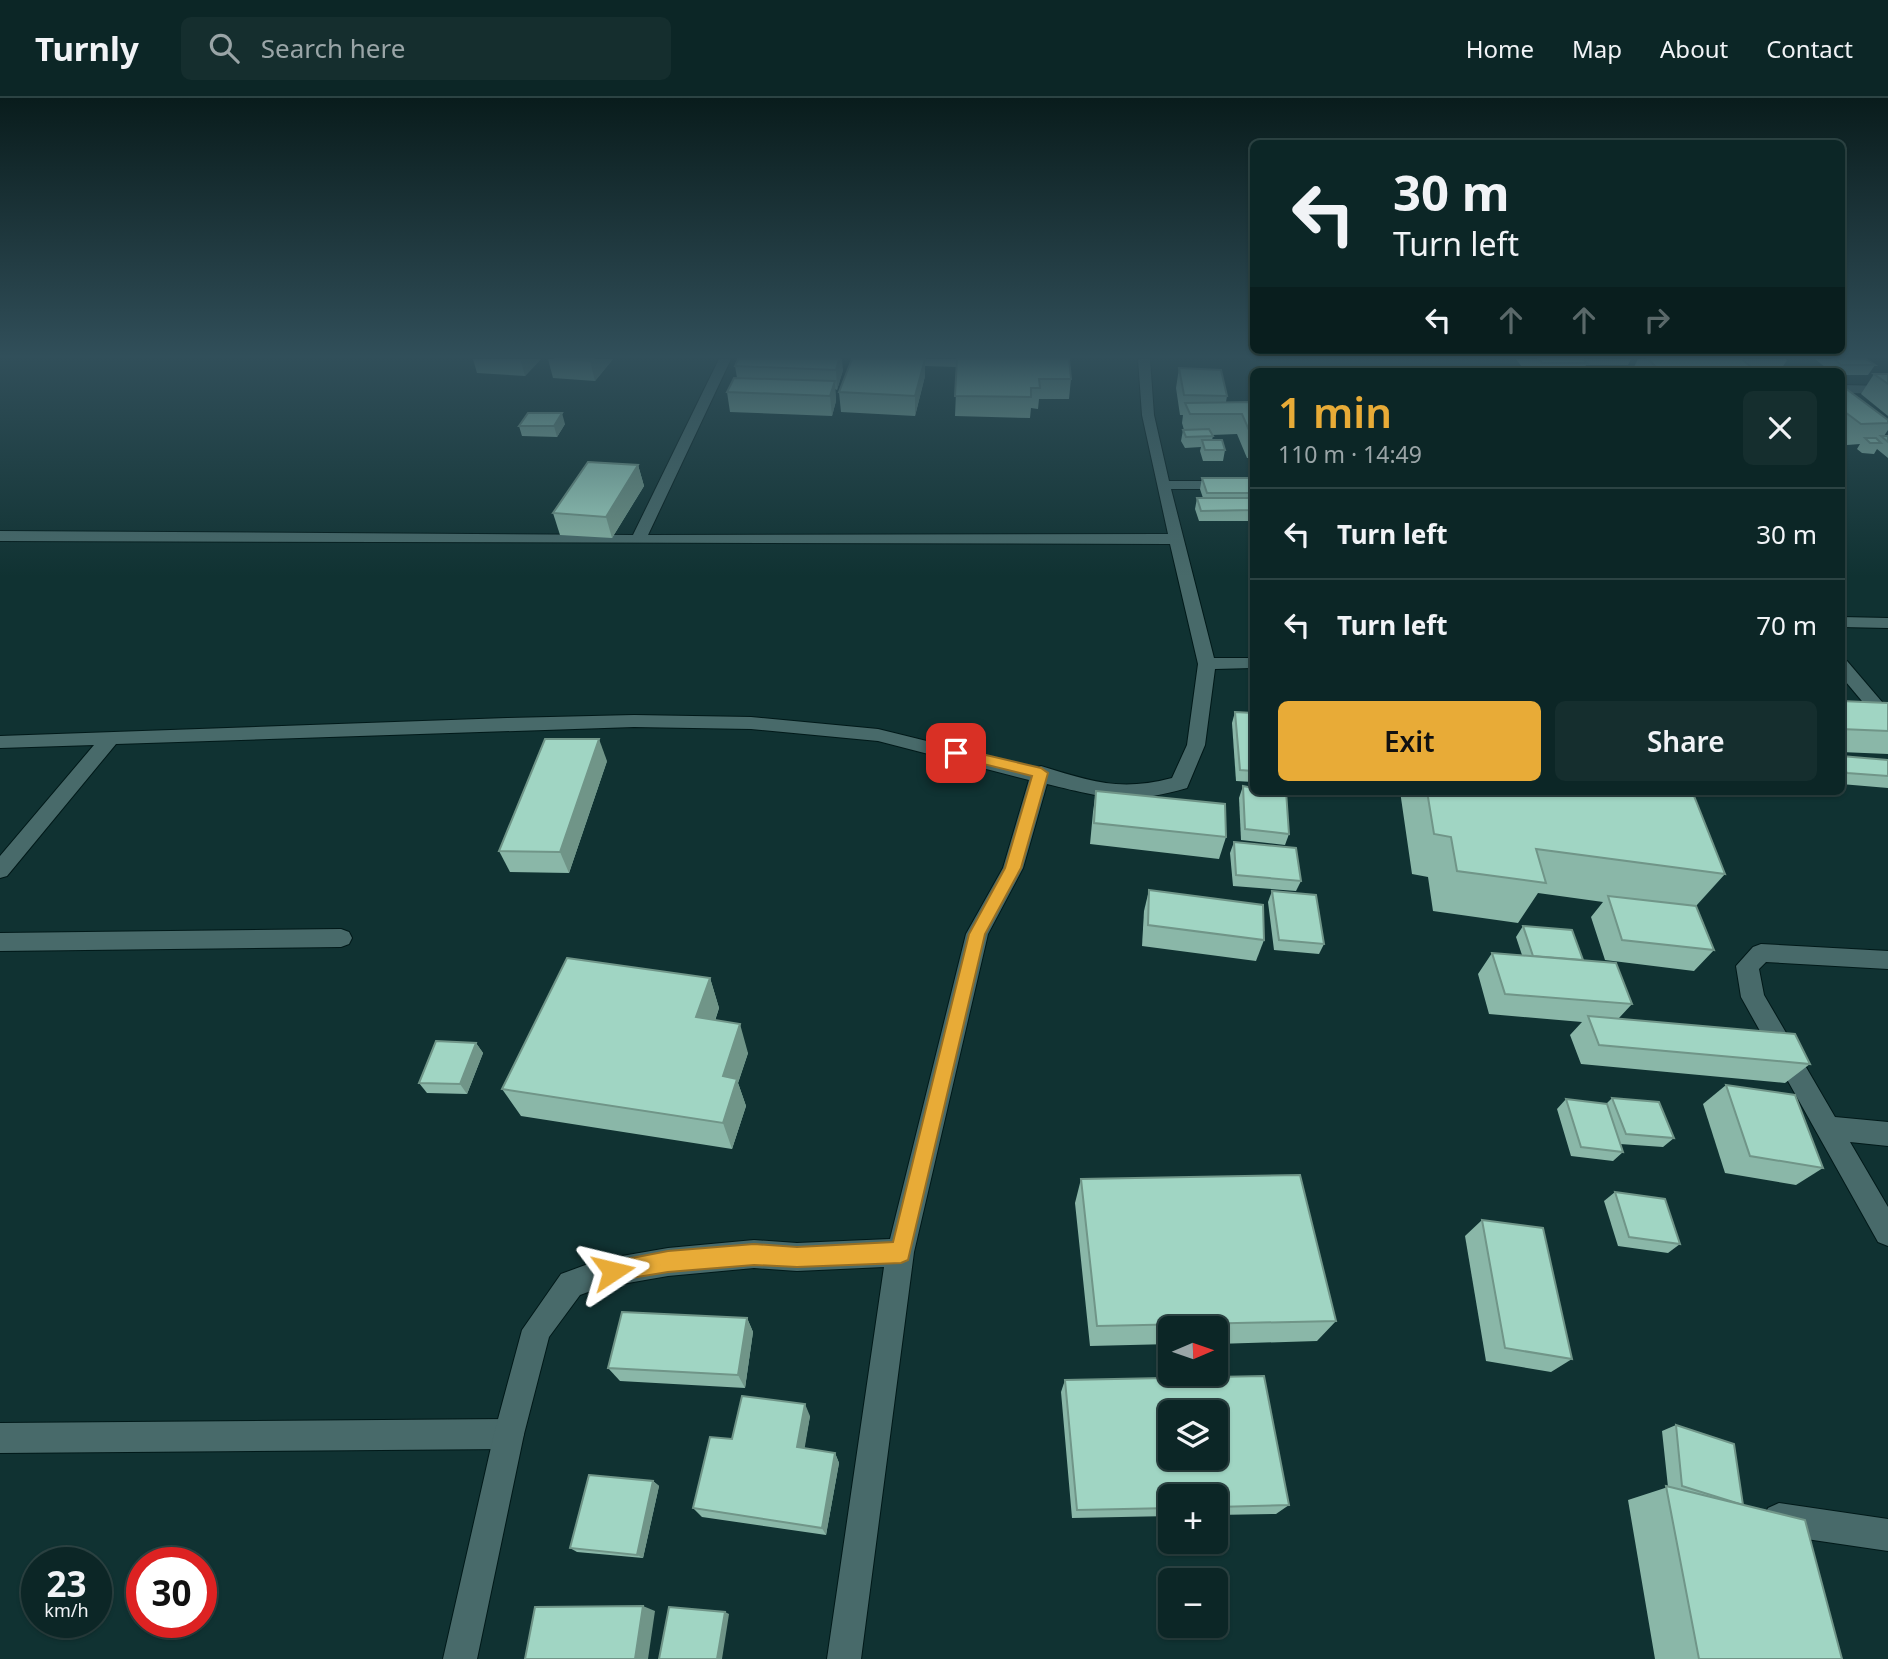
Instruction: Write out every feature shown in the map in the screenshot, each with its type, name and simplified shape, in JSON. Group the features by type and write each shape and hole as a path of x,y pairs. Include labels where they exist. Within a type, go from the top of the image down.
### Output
{"street":[{"path":"638,540 691,432"},
{"path":"0,742 507,724 634,721 751,723 878,734 1041,773 1094,789 1141,793 1180,783 1196,745 1207,664 1175,539 1152,432"},
{"path":"1163,485 1250,485"},
{"path":"0,536 638,540 1175,539"},
{"path":"1845,622 1888,623"},
{"path":"1207,664 1250,663"},
{"path":"1845,670 1888,721"},
{"path":"0,870 109,740"},
{"path":"844,1659 901,1252 977,934 1013,868 1041,773"},
{"path":"0,942 341,938"},
{"path":"1888,960 1761,953 1746,966 1753,997 1888,1233"},
{"path":"1826,1128 1888,1134"},
{"path":"460,1659 509,1434 536,1329 571,1284 599,1274 668,1262 754,1254 797,1257 901,1252"},
{"path":"0,1438 509,1434"},
{"path":"1756,1516 1888,1535"}],"building":[{"path":"1184,432 1211,432 1213,436 1186,437"},
{"path":"1865,438 1876,438 1881,443 1870,443"},
{"path":"1202,440 1222,440 1225,450 1205,450"},
{"path":"588,462 638,465 606,517 553,513"},
{"path":"1202,478 1250,478 1250,493 1207,493"},
{"path":"1197,498 1250,498 1250,510 1201,511"},
{"path":"1845,701 1888,703 1888,731 1845,729"},
{"path":"1235,712 1250,713 1250,771 1240,770"},
{"path":"545,739 599,739 560,852 499,851"},
{"path":"1845,756 1888,760 1888,776 1847,773"},
{"path":"1243,786 1250,787 1250,795 1286,795 1289,834 1245,829"},
{"path":"1096,791 1225,804 1226,837 1094,823"},
{"path":"1428,795 1694,795 1725,874 1536,849 1546,883 1457,871 1451,837 1434,834"},
{"path":"1234,842 1296,848 1301,881 1236,875"},
{"path":"1149,890 1263,905 1264,940 1148,925"},
{"path":"1272,891 1316,895 1324,944 1279,940"},
{"path":"1608,896 1696,906 1714,950 1622,940"},
{"path":"1523,926 1572,930 1583,960 1533,956"},
{"path":"1492,953 1616,963 1632,1004 1505,994"},
{"path":"567,958 710,978 696,1017 740,1024 723,1076 737,1079 723,1123 502,1089"},
{"path":"1588,1016 1795,1034 1810,1064 1599,1045"},
{"path":"436,1041 476,1043 460,1084 419,1083"},
{"path":"1726,1085 1795,1095 1823,1168 1750,1156"},
{"path":"1612,1098 1659,1102 1674,1138 1626,1134"},
{"path":"1566,1099 1607,1104 1623,1152 1581,1147"},
{"path":"1300,1175 1336,1321 1228,1323 1228,1316 1158,1316 1158,1325 1097,1326 1081,1179"},
{"path":"1615,1192 1665,1199 1680,1244 1629,1237"},
{"path":"1482,1220 1543,1228 1572,1359 1505,1348"},
{"path":"622,1312 747,1318 738,1375 608,1368"},
{"path":"1264,1376 1289,1505 1228,1507 1228,1484 1158,1484 1158,1508 1077,1510 1065,1380 1158,1378 1158,1386 1228,1386 1228,1377"},
{"path":"742,1396 805,1404 797,1447 835,1453 822,1528 693,1508 710,1437 732,1439"},
{"path":"1676,1425 1734,1444 1743,1505 1682,1486"},
{"path":"589,1475 653,1481 637,1555 570,1548"},
{"path":"1666,1486 1805,1520 1842,1659 1699,1659"},
{"path":"643,1606 635,1659 525,1659 535,1607"},
{"path":"669,1607 725,1612 717,1659 659,1659"}],"route":[{"path":"613,1271 668,1262 754,1254 797,1257 901,1252 946,1054 977,934 1013,868 1041,773 956,753"}]}
